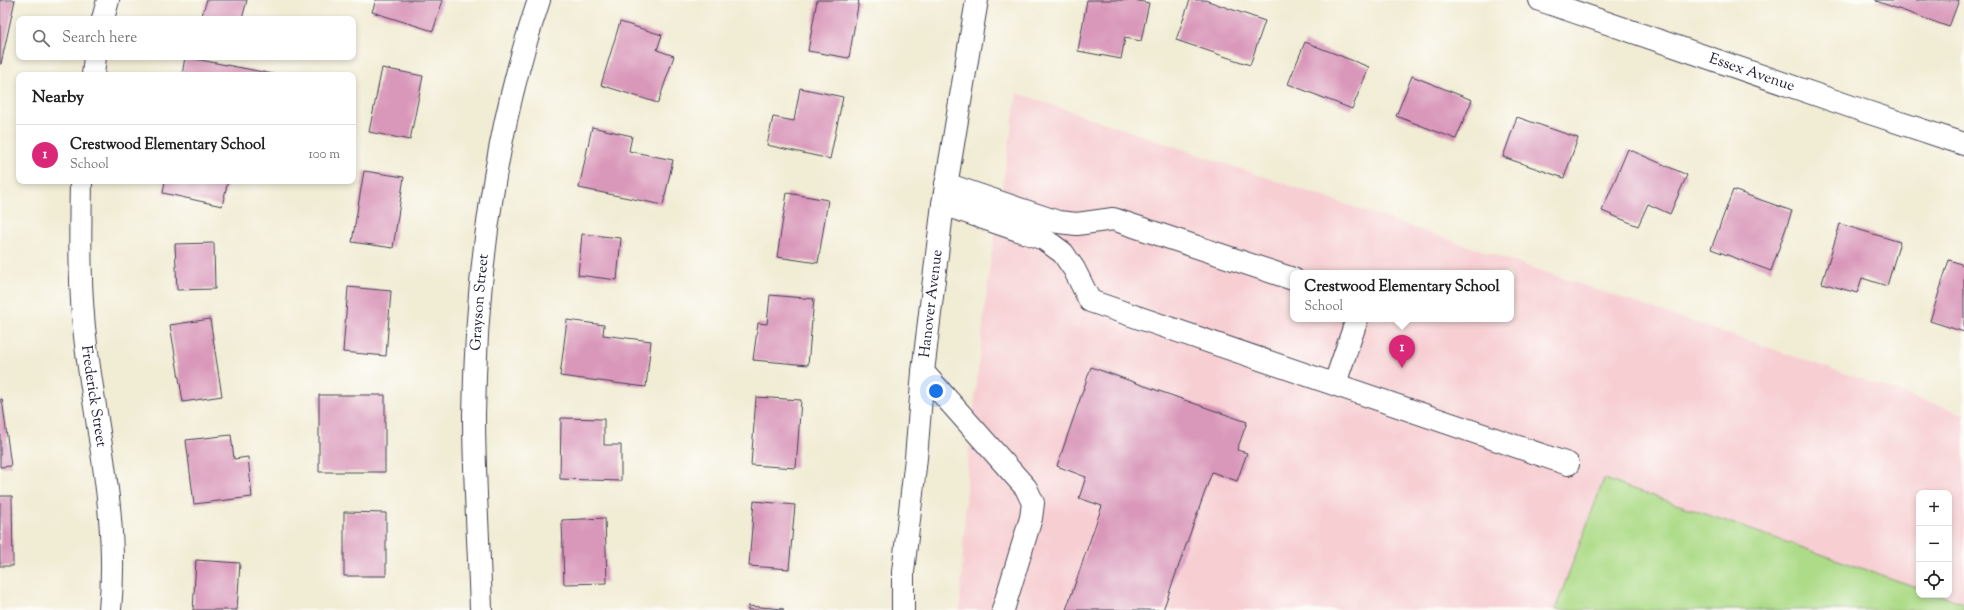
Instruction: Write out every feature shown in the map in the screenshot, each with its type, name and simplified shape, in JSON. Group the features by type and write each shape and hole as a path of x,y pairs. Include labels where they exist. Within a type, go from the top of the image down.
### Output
{"street":[{"path":"104,16 108,0"},
{"name":"Grayson Street","path":"481,610 474,416 478,315 488,215 505,121 529,30 539,0"},
{"name":"Hanover Avenue","path":"903,610 904,572 923,372 944,194 977,0"},
{"name":"Essex Avenue","path":"1540,0 1964,144"},
{"path":"92,72 94,60"},
{"name":"Frederick Street","path":"81,184 79,257 86,344 110,506 112,588 110,610"},
{"path":"944,194 1058,222 1077,224 1113,218 1290,278"},
{"path":"944,194 1044,239 1063,252 1074,269 1090,301 1335,383 1568,464"},
{"path":"1335,383 1356,322"},
{"path":"923,372 1026,488 1033,502 1031,518 1002,610"}],"shaded area":[{"path":"1017,93 1964,414 1964,610 960,610 968,458 990,264"}],"green space":[{"path":"1604,479 1916,587 1916,598 1949,598 1964,603 1964,610 1555,610"}],"building":[{"path":"0,0 15,0 1,64 0,64"},
{"path":"207,0 247,0 243,16 202,15"},
{"path":"376,0 443,0 433,31 372,12"},
{"path":"817,0 859,0 849,58 808,51"},
{"path":"1087,0 1133,0 1149,3 1141,41 1125,38 1121,59 1078,51"},
{"path":"1190,0 1205,0 1265,21 1250,65 1176,40"},
{"path":"1876,0 1959,0 1949,27"},
{"path":"620,22 662,35 657,50 674,56 658,103 601,85"},
{"path":"1305,42 1369,67 1352,109 1288,84"},
{"path":"184,60 201,60 263,72 182,72"},
{"path":"382,68 423,76 410,140 369,132"},
{"path":"1412,76 1472,100 1456,139 1396,116"},
{"path":"800,88 843,97 830,159 767,145 773,117 794,121"},
{"path":"1517,117 1578,138 1564,178 1503,157"},
{"path":"592,127 632,136 629,151 673,160 663,205 579,188"},
{"path":"1628,149 1687,175 1670,214 1648,204 1638,226 1602,211"},
{"path":"364,171 404,177 393,248 352,242"},
{"path":"164,184 227,184 222,206 163,193"},
{"path":"1733,190 1792,211 1771,271 1711,249"},
{"path":"787,193 828,200 818,263 777,257"},
{"path":"1840,224 1900,242 1887,286 1862,278 1857,293 1822,283"},
{"path":"582,234 621,238 617,280 578,275"},
{"path":"214,243 215,289 177,290 175,244"},
{"path":"1949,260 1964,265 1964,332 1930,321"},
{"path":"348,287 391,291 386,356 343,352"},
{"path":"770,295 814,299 808,365 753,360 758,323 767,324"},
{"path":"210,319 222,396 183,402 170,325"},
{"path":"567,320 604,325 603,335 651,341 646,387 560,376"},
{"path":"1091,367 1247,422 1237,450 1247,453 1237,481 1212,472 1163,610 1066,610 1102,506 1079,498 1086,477 1057,466"},
{"path":"319,395 385,395 385,472 319,472"},
{"path":"756,397 801,400 796,468 751,465"},
{"path":"2,399 11,466 0,467 0,400"},
{"path":"561,418 604,419 604,445 621,445 621,481 560,479"},
{"path":"231,435 234,459 248,457 252,497 194,504 186,440"},
{"path":"0,496 12,496 13,566 0,566"},
{"path":"754,501 795,505 789,569 749,566"},
{"path":"344,512 386,513 386,576 344,576"},
{"path":"605,518 607,583 564,584 562,520"},
{"path":"196,560 240,563 237,610 193,610"},
{"path":"748,606 784,609 784,610 748,610"}],"place":[{"name":"Crestwood Elementary School","path":"1402,368"}]}
